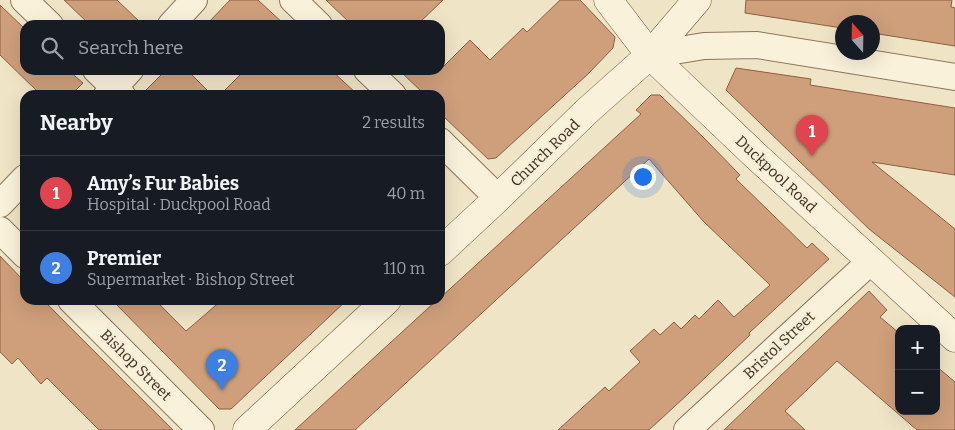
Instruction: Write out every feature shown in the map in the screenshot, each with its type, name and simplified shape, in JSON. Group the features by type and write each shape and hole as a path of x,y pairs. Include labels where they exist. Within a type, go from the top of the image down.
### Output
{"street":[{"path":"24,0 45,20"},
{"path":"176,20 194,0"},
{"path":"293,0 315,20"},
{"name":"Duckpool Road","path":"608,0 650,55 756,156 955,338"},
{"name":"Church Road","path":"445,247 587,111 650,55 698,0"},
{"path":"650,55 704,46 757,45 955,76"},
{"path":"372,75 388,90"},
{"path":"445,145 498,198"},
{"path":"0,204 20,183"},
{"path":"0,230 20,250"},
{"name":"Bristol Street","path":"687,430 871,261"},
{"name":"Bishop Street","path":"76,305 200,430"},
{"path":"247,430 383,305"}],"building":[{"path":"64,0 117,0 138,20 85,20"},
{"path":"230,0 258,0 280,20 211,20"},
{"path":"326,0 443,0 422,20 347,20"},
{"path":"560,0 580,0 615,37 613,48 588,74 496,158 488,159 445,118 445,90 420,90 404,75 445,75 445,65 470,40 490,60 523,28 527,32"},
{"path":"746,0 952,0 951,7 955,8 955,46 880,34 880,15 835,15 835,27 745,13"},
{"path":"0,5 20,24 20,75 0,55"},
{"path":"736,68 811,79 810,85 955,108 955,175 872,162 955,229 955,297 869,229 726,90"},
{"path":"20,75 74,75 83,83 76,90 36,90"},
{"path":"161,75 192,75 207,90 146,90"},
{"path":"240,75 336,75 353,90 225,90"},
{"path":"651,95 660,95 740,175 736,179 807,248 812,243 829,259 649,430 558,430 605,387 609,391 640,362 630,351 654,329 660,335 674,322 681,329 695,315 699,319 718,300 734,317 770,285 704,222 649,159 355,430 295,430 432,305 445,305 445,293 641,114 636,110"},
{"path":"0,256 20,277 20,305 48,305 173,430 99,430 47,378 41,384 18,358 12,364 0,352"},
{"path":"869,291 887,310 880,317 895,330 895,411 837,361 785,411 805,430 724,430"},
{"path":"117,305 160,305 186,331 216,305 342,305 231,409 219,409"},
{"path":"940,369 955,382 955,430 917,430 900,415 940,415"}],"place":[{"name":"Amy’s Fur Babies","path":"812,156"},
{"name":"Premier","path":"222,390"}]}
